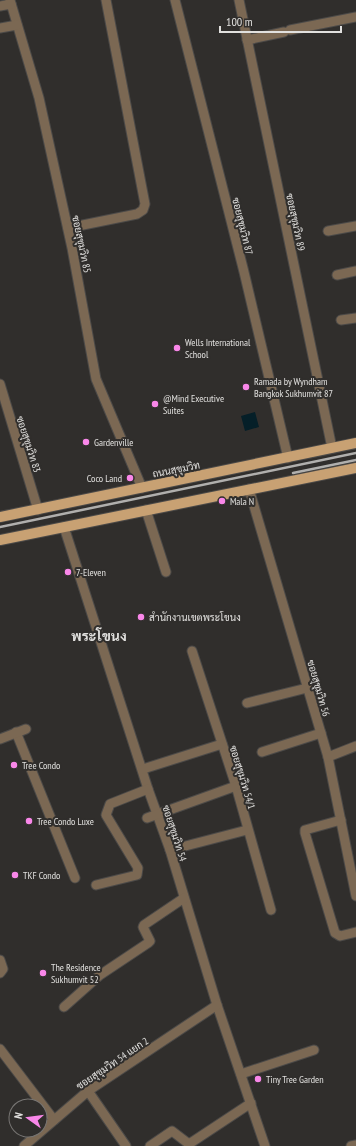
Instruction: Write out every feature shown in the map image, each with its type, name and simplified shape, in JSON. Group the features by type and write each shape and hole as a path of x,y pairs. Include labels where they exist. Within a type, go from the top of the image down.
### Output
{"main road":[{"name":"ถนนสุขุมวิท","path":"0,517 356,443"},
{"path":"0,540 356,468"}],"street":[{"path":"68,228 137,214 143,210 145,204 106,0"},
{"name":"ซอยสุขุมวิท 87","path":"175,0 244,272 288,458"},
{"name":"ซอยสุขุมวิท 89","path":"239,0 332,448"},
{"path":"0,6 10,2"},
{"name":"ซอยสุขุมวิท 85","path":"10,2 39,98 68,228 96,379 142,488"},
{"path":"247,40 356,17"},
{"path":"0,28 17,25"},
{"path":"328,231 356,226"},
{"path":"338,275 356,271"},
{"path":"340,320 356,318"},
{"name":"ซอยสุขุมวิท 83","path":"0,384 38,510"},
{"name":"ซอยสุขุมวิท 56","path":"249,489 328,757 356,896"},
{"path":"146,510 166,572"},
{"name":"ซอยสุขุมวิท 54","path":"64,527 143,769 148,789 170,850 217,1005 265,1146"},
{"name":"ซอยสุขุมวิท 54/1","path":"192,651 236,786 247,830 271,910"},
{"path":"247,702 308,688"},
{"path":"0,739 26,729"},
{"path":"16,732 75,878"},
{"path":"262,752 321,733"},
{"path":"143,769 222,744"},
{"path":"328,757 356,746"},
{"path":"147,818 157,813 236,786"},
{"path":"96,885 137,876 138,868 106,815 106,812 110,804 148,789"},
{"path":"341,820 305,830 305,833 335,933 340,936 356,932"},
{"path":"170,850 247,830"},
{"path":"64,1007 100,975 148,943 150,941 143,927 144,924 184,898"},
{"path":"0,960 2,969 0,973"},
{"name":"ซอยสุขุมวิท 54 แยก 2","path":"24,1146 88,1091 217,1005"},
{"path":"0,1049 54,1120"},
{"path":"241,1074 314,1050"},
{"path":"88,1091 126,1146"},
{"path":"150,1146 172,1131 189,1144 251,1103"},
{"path":"352,1146 356,1145"}],"water":[{"path":"255,412 259,427 245,431 241,416"}],"railway":[{"path":"0,527 356,453"},
{"path":"293,473 356,460"}],"place":[{"name":"Wells International School","path":"177,348"},
{"name":"Ramada by Wyndham Bangkok Sukhumvit 87","path":"246,387"},
{"name":"@Mind Executive Suites","path":"155,404"},
{"name":"Gardenville","path":"86,442"},
{"name":"Coco Land","path":"130,478"},
{"name":"Mala N","path":"222,501"},
{"name":"7-Eleven","path":"68,572"},
{"name":"สำนักงานเขตพระโขนง","path":"141,617"},
{"name":"Tree Condo","path":"14,765"},
{"name":"Tree Condo Luxe","path":"29,821"},
{"name":"TKF Condo","path":"15,875"},
{"name":"The Residence Sukhumvit 52","path":"43,973"},
{"name":"Tiny Tree Garden","path":"258,1079"}],"district":[{"name":"พระโขนง","path":"99,636"}]}
